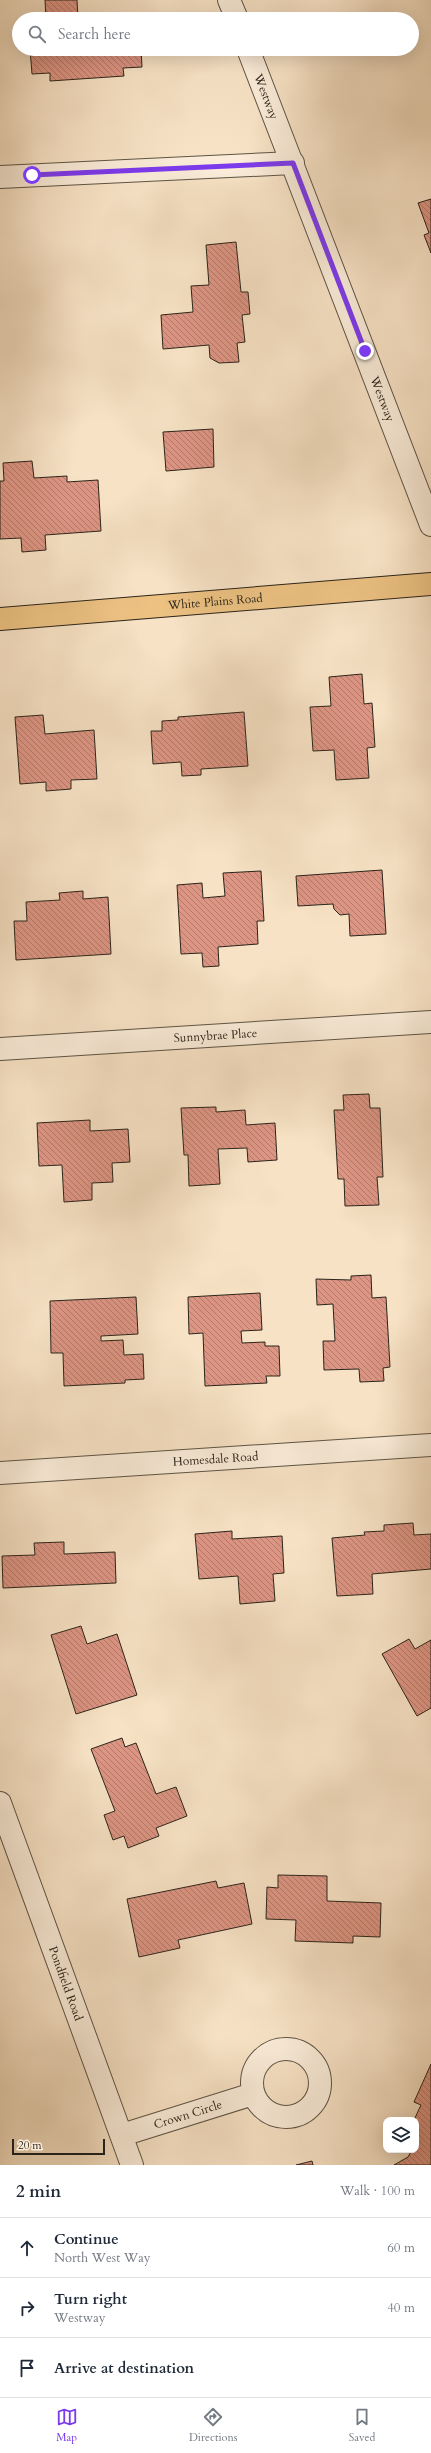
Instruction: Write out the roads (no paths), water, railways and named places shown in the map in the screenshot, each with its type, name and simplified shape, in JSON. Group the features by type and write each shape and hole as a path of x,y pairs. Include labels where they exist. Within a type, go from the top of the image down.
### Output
{"main road":[{"name":"White Plains Road","path":"0,619 431,584"}],"street":[{"path":"229,0 233,12"},
{"name":"Westway","path":"251,56 431,525"},
{"path":"0,177 293,163"},
{"name":"Sunnybrae Place","path":"0,1049 431,1022"},
{"name":"Homesdale Road","path":"0,1472 431,1445"},
{"name":"Pondfield Road","path":"0,1803 3,1824 122,2135 132,2165"},
{"name":"Crown Circle","path":"122,2135 253,2094"}]}
